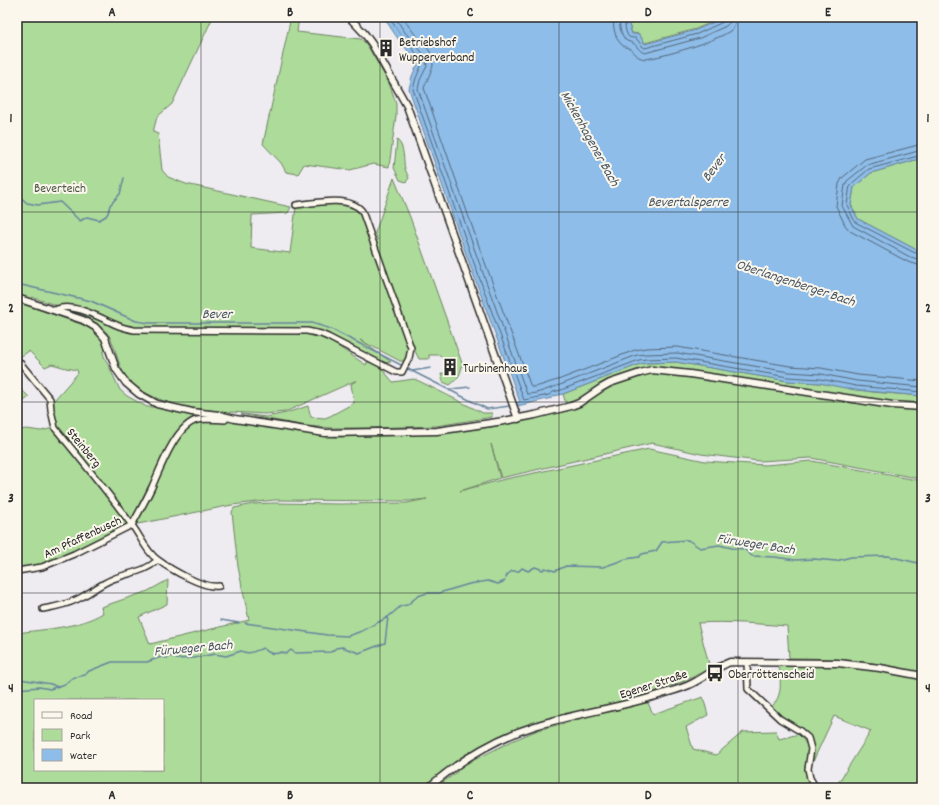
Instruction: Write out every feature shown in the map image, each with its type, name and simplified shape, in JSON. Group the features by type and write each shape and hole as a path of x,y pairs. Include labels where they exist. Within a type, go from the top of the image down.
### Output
{"street":[{"path":"349,17 372,44 407,106 518,419"},
{"path":"56,311 62,307 75,309 97,315 118,326 134,330 307,331 328,337 396,372 401,373 411,355 411,348 362,211 356,206 340,201 296,205"},
{"path":"17,298 83,320 100,332 107,341 118,373 138,394 157,404 192,412 336,434 443,430 518,419 572,406 610,383 652,370 690,374 892,405 922,407"},
{"name":"Steinberg","path":"17,360 50,399 55,428 132,525 151,554 158,560 189,578 215,587 219,586"},
{"path":"132,525 152,487 160,465 174,441 182,431 197,420 225,420 227,417"},
{"name":"Am Pfaffenbusch","path":"17,571 42,567 74,554 132,525"},
{"path":"43,609 53,608 78,599 105,582 114,578 142,571 158,560"},
{"name":"Egener Straße","path":"428,788 467,758 524,730 661,694 693,683 720,666 730,662 845,664 880,668 922,676"},
{"path":"747,662 748,689 780,719 800,731 808,738 811,749 808,769 810,778 816,788"}],"green space":[{"name":"Beverteich","path":"17,17 213,17 172,104 157,117 153,132 158,134 162,170 168,177 186,184 291,207 288,213 252,215 251,248 290,253 296,207 336,203 345,204 359,209 409,346 406,361 400,361 360,340 391,362 378,364 393,382 414,379 483,413 492,413 492,417 436,426 332,428 306,426 241,414 266,417 308,406 311,417 325,418 354,403 351,384 357,380 285,412 265,414 230,412 229,414 178,405 147,394 129,381 122,370 111,339 97,324 76,312 32,297 31,299 17,295","holes":["307,331 328,337 376,363 367,362 366,365 327,339 320,336 307,334 168,332"]},
{"path":"291,17 299,17 297,32 361,39 367,45 389,83 396,103 396,116 389,167 373,164 350,170 304,164 298,174 286,172 281,163 263,144"},
{"path":"631,17 724,17 696,29 645,43 639,34 632,33 628,22"},
{"path":"397,140 403,149 405,169 409,178 406,182 400,180 394,168"},
{"path":"922,158 922,251 915,249 858,219 851,205 854,187 871,173"},
{"path":"394,178 410,217 462,363 459,376 450,385 443,382 441,374 453,369 453,364 448,364 440,355 429,355 429,359 419,359 414,349 376,242 378,240 375,233"},
{"path":"17,302 89,327 99,336 107,349 103,352 104,356 120,390 127,396 147,407 156,407 181,413 217,418 197,418 174,438 163,456 151,484 149,485 132,519 129,518 63,433 60,434 51,410 55,399 78,373 77,370 52,364 45,367 29,351 17,359"},
{"path":"676,362 788,381 820,383 872,392 922,396 922,479 811,458 759,461 701,454 652,443 501,478 491,444 500,478 460,491 501,480 649,449 705,461 765,465 812,461 922,481 922,673 856,661 789,658 787,626 709,622 698,623 710,668 685,681 636,698 538,721 504,734 465,755 421,788 17,787 17,633 61,627 83,622 103,613 101,607 148,591 168,580 167,604 139,617 150,644 249,620 238,567 232,512 234,508 253,504 274,503 407,503 427,499 409,501 274,500 232,505 138,524 136,523 175,442 185,429 198,422 230,421 336,437 443,433 491,427 568,411 563,394 640,364"},
{"path":"17,385 29,397 18,406 19,430 27,429 41,431 53,428 127,522 126,525 58,558 37,566 17,569"},
{"path":"779,664 839,665 922,677 922,788 835,788 871,731 834,716 809,770 809,735 770,708 779,693"},
{"path":"703,697 708,715 686,727 693,749 716,755 743,732 776,731 779,739 799,734 809,748 805,770 812,788 435,788 457,772 461,762 470,762 538,730 640,703 648,703 653,714"}],"water":[{"name":"Bevertalsperre","path":"384,17 630,17 628,22 632,34 639,34 645,44 696,30 725,17 922,17 922,158 871,173 854,187 851,205 858,219 915,249 922,251 922,396 855,390 820,383 788,381 676,362 640,364 552,398 517,406 516,403 520,402 466,254 409,89 412,76 418,63 398,39"}],"waterway":[{"path":"17,194 27,203 38,205 60,202 80,221 87,217 99,220 106,216 110,205 120,194 124,178"},
{"name":"Bever","path":"17,284 91,301 136,321 149,323 312,323 331,329 403,366"},
{"name":"Bever","path":"406,368 487,409 510,406"},
{"name":"Bever","path":"412,371 431,368"},
{"path":"450,391 451,389 470,387"},
{"name":"Fürweger Bach","path":"506,578 512,571 519,571 522,568 528,571 535,567 543,570 545,568 555,571 566,566 603,567 656,551 662,542 688,540 700,548 719,545 744,549 752,556 795,560 814,559 836,561 851,557 888,556 922,564"},
{"name":"Fürweger Bach","path":"17,689 39,687 50,689 65,684 72,678 85,675 89,671 112,662 147,662 161,657 168,658 171,656 177,659 194,658 215,654 226,656 241,651 249,653 263,648 267,652 282,652 286,654 291,650 295,653 331,652 336,648 342,647 359,653 385,643 388,617 401,606 407,605 418,596 427,593 439,593 469,584 488,581 498,584 505,581"},
{"path":"245,623 327,635 348,636 362,631 388,617"},
{"path":"221,620 239,623"},
{"path":"17,682 20,679 51,684 57,687"}],"place":[{"name":"Betriebshof Wupperverband","path":"386,48"},
{"name":"Turbinenhaus","path":"450,367"},
{"name":"Oberröttenscheid","path":"715,673"}],"water label":[{"name":"Mickenhagener Bach","path":"591,138"},
{"name":"Oberlangenberger Bach","path":"796,282"}]}
